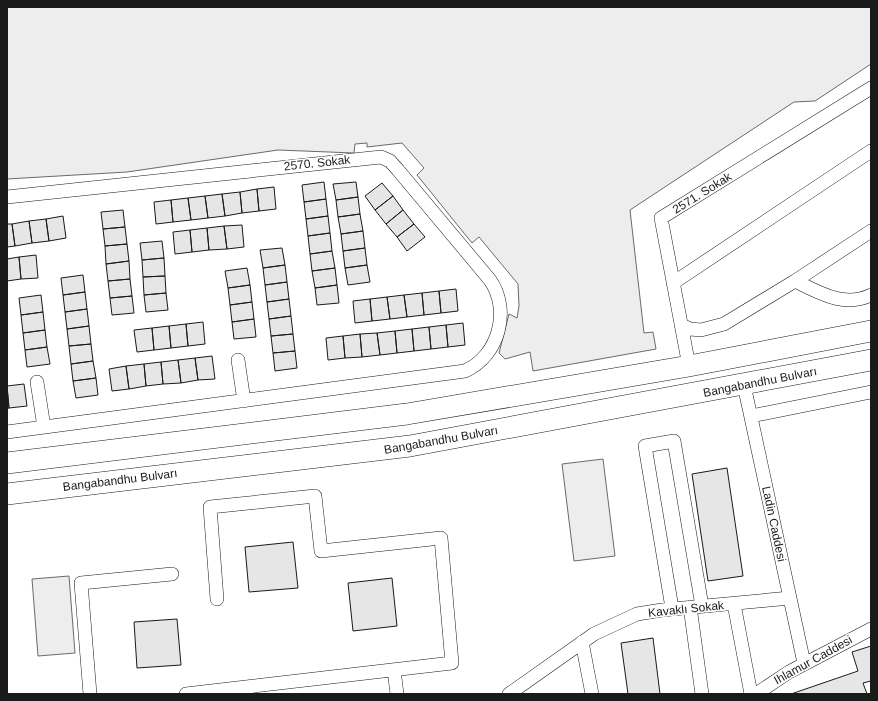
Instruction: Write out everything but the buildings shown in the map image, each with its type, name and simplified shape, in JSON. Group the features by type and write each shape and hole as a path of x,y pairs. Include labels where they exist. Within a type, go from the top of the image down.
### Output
{"main road":[{"path":"7,463 407,414 689,366 871,331"},
{"name":"Bangabandhu Bulvarı","path":"7,494 402,447 744,385 871,360"}],"street":[{"name":"2571. Sokak","path":"689,366 661,218 871,88"},
{"path":"673,283 871,151"},
{"name":"2570. Sokak","path":"7,197 381,157 390,162 496,289 500,306 499,330 486,355 477,364 465,371 244,401"},
{"path":"681,325 690,329 701,330 724,324 795,281 871,230"},
{"path":"795,281 840,301 855,301 871,295"},
{"path":"7,432 244,401 238,360"},
{"path":"37,382 44,427"},
{"name":"Ladin Caddesi","path":"744,385 804,663"},
{"path":"750,416 871,392"},
{"path":"672,608 645,446 674,441 696,607 702,694"},
{"path":"186,694 452,663 441,538 321,551 315,496 210,507 217,599"},
{"path":"90,694 81,583 172,574"},
{"name":"Kavaklı Sokak","path":"509,694 582,642 607,627 636,614 672,608 734,604 790,598"},
{"path":"734,604 751,694"},
{"name":"Ihlamur Caddesi","path":"756,694 804,663 871,628"},
{"path":"582,642 592,694"},
{"path":"394,670 397,694"}],"shaded area":[{"path":"7,7 871,7 871,64 815,101 794,102 630,210 644,333 653,332 656,349 533,371 530,352 505,359 499,353 509,314 517,318 519,306 518,284 479,237 472,243 417,175 424,168 402,143 367,147 367,143 355,144 354,153 278,150 127,172 7,179"},
{"path":"603,459 615,556 574,561 562,464"},
{"path":"69,576 75,653 38,656 32,579"}]}
